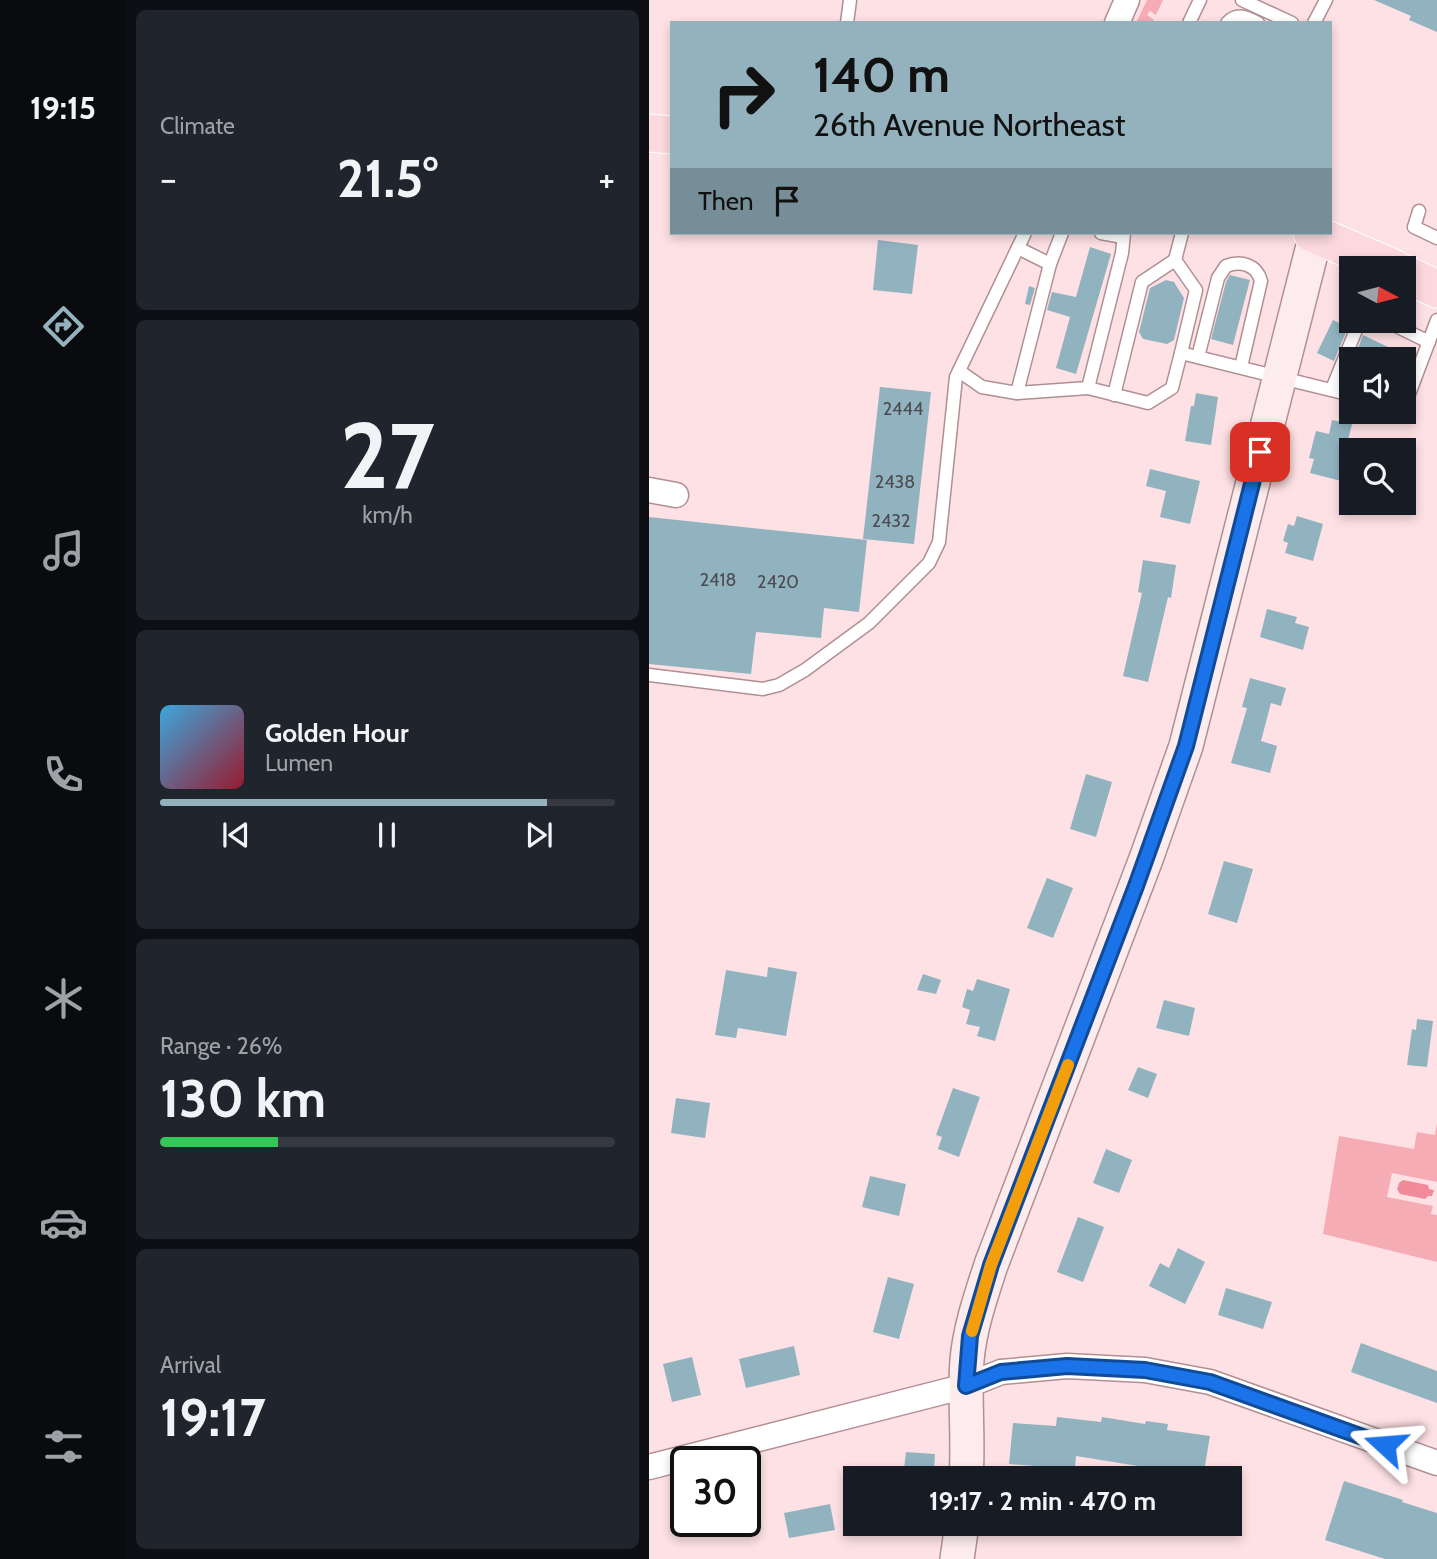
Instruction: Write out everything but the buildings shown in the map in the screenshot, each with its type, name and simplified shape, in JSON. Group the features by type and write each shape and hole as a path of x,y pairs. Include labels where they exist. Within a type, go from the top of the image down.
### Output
{"main road":[{"path":"649,133 670,135"},
{"path":"1316,235 1363,256"},
{"path":"1416,280 1437,289"}],"street":[{"path":"1118,21 1127,0"},
{"path":"966,1466 966,1386 970,1336 991,1265 1131,899 1186,746 1314,235"},
{"path":"649,491 676,495"},
{"path":"649,1467 966,1386 1001,1372 1067,1366 1145,1370 1210,1382 1437,1463"},
{"path":"957,1559 960,1536"}],"lane":[{"path":"847,21 850,0"},
{"path":"1190,21 1200,0"},
{"path":"1242,0 1288,21"},
{"path":"1315,21 1326,0"},
{"path":"1229,21 1242,16 1253,21"},
{"path":"1419,211 1414,227 1437,237"},
{"path":"649,675 763,689 779,685 805,670 869,623 929,563 939,542 955,382 1024,235"},
{"path":"1017,393 1050,264 1061,235"},
{"path":"1088,388 1122,253 1124,235"},
{"path":"1114,395 1142,282 1175,260 1181,235"},
{"path":"1018,248 1050,264"},
{"path":"959,371 982,387 1017,393 1088,388 1148,403 1172,388 1196,290 1175,260"},
{"path":"1198,357 1218,278 1226,266 1243,263 1256,270 1260,281 1241,367"},
{"path":"1416,376 1437,320"},
{"path":"1332,389 1355,333"},
{"path":"1411,333 1429,342"},
{"path":"1181,353 1339,391"}],"shaded area":[{"path":"1147,0 1163,0 1156,15 1150,11 1147,15 1153,21 1137,21"},
{"path":"1437,1123 1437,1182 1392,1173 1387,1197 1433,1206 1431,1214 1437,1215 1437,1262 1323,1234 1339,1136 1414,1149 1417,1132 1435,1135"},
{"path":"1403,1180 1428,1185 1429,1189 1434,1190 1432,1196 1425,1199 1400,1194 1397,1189"}],"slow traffic":[{"path":"972,1331 991,1265 1068,1065"}],"route":[{"path":"1260,452 1186,746 1136,886 991,1265 970,1336 966,1386 1001,1372 1067,1366 1145,1370 1210,1382 1385,1445"}]}
